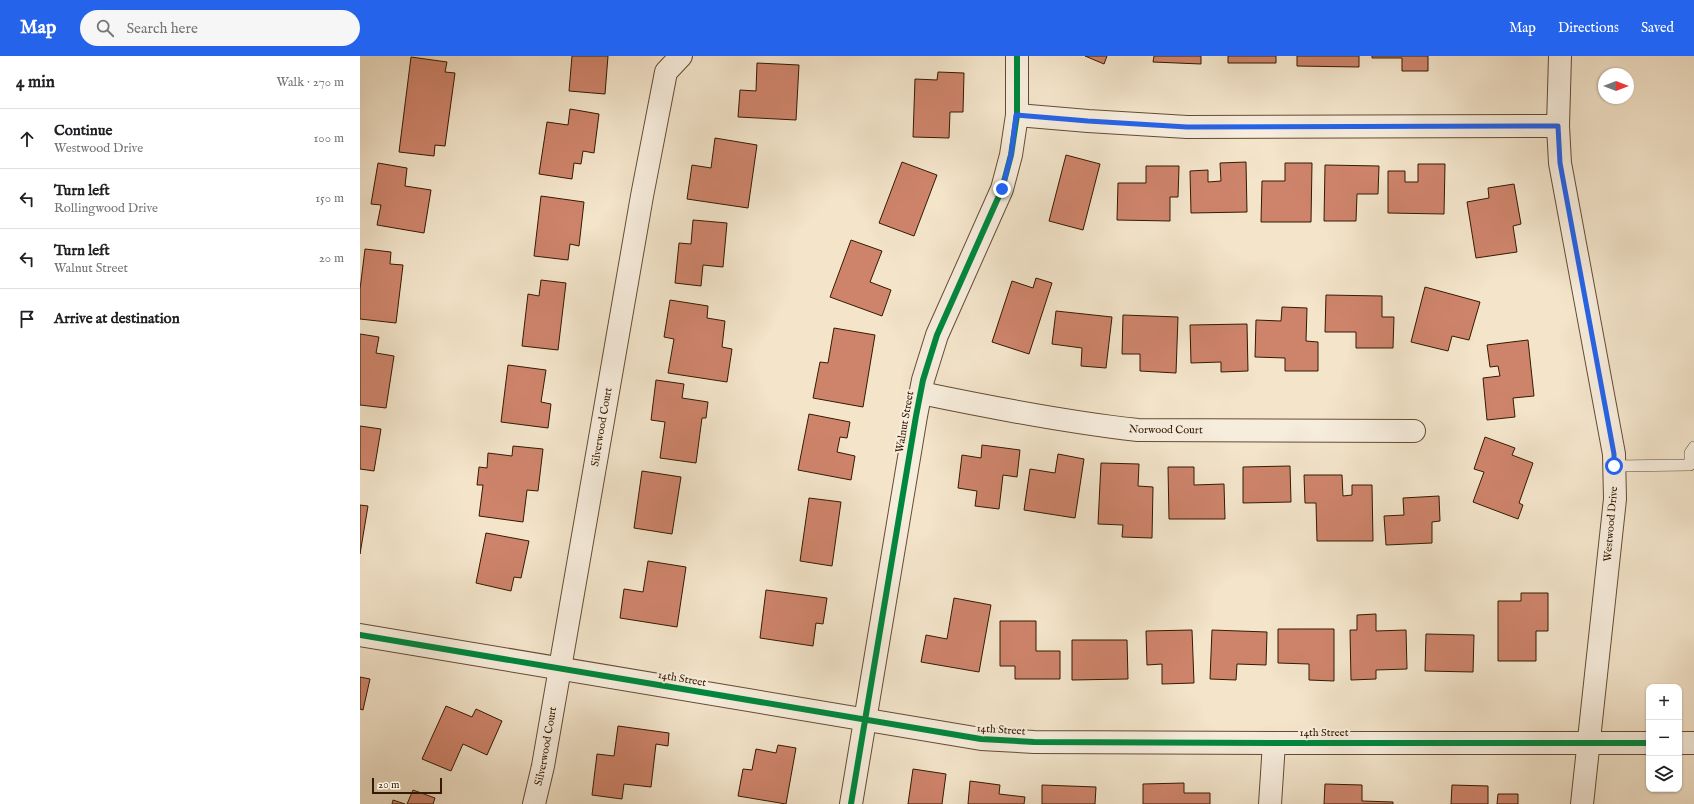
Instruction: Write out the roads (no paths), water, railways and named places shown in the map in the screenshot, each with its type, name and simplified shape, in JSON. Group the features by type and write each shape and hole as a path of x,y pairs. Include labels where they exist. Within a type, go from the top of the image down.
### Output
{"street":[{"name":"Silverwood Court","path":"534,804 543,766 641,204 666,72 681,56"},
{"name":"Walnut Street","path":"851,804 921,392 937,335 1002,189 1011,155 1016,115 1017,56"},
{"name":"Westwood Drive","path":"1560,56 1558,126 1560,163 1613,446 1615,499 1582,804"},
{"path":"1016,115 1187,127 1558,126"},
{"name":"Norwood Court","path":"921,392 972,403 1095,425 1138,430 1414,431"},
{"name":"14th Street","path":"360,635 981,739 1034,742 1646,742"},
{"path":"1270,804 1274,743"},
{"path":"1682,743 1694,743"}],"lane":[{"path":"1614,466 1690,465 1690,453 1694,447"}]}
